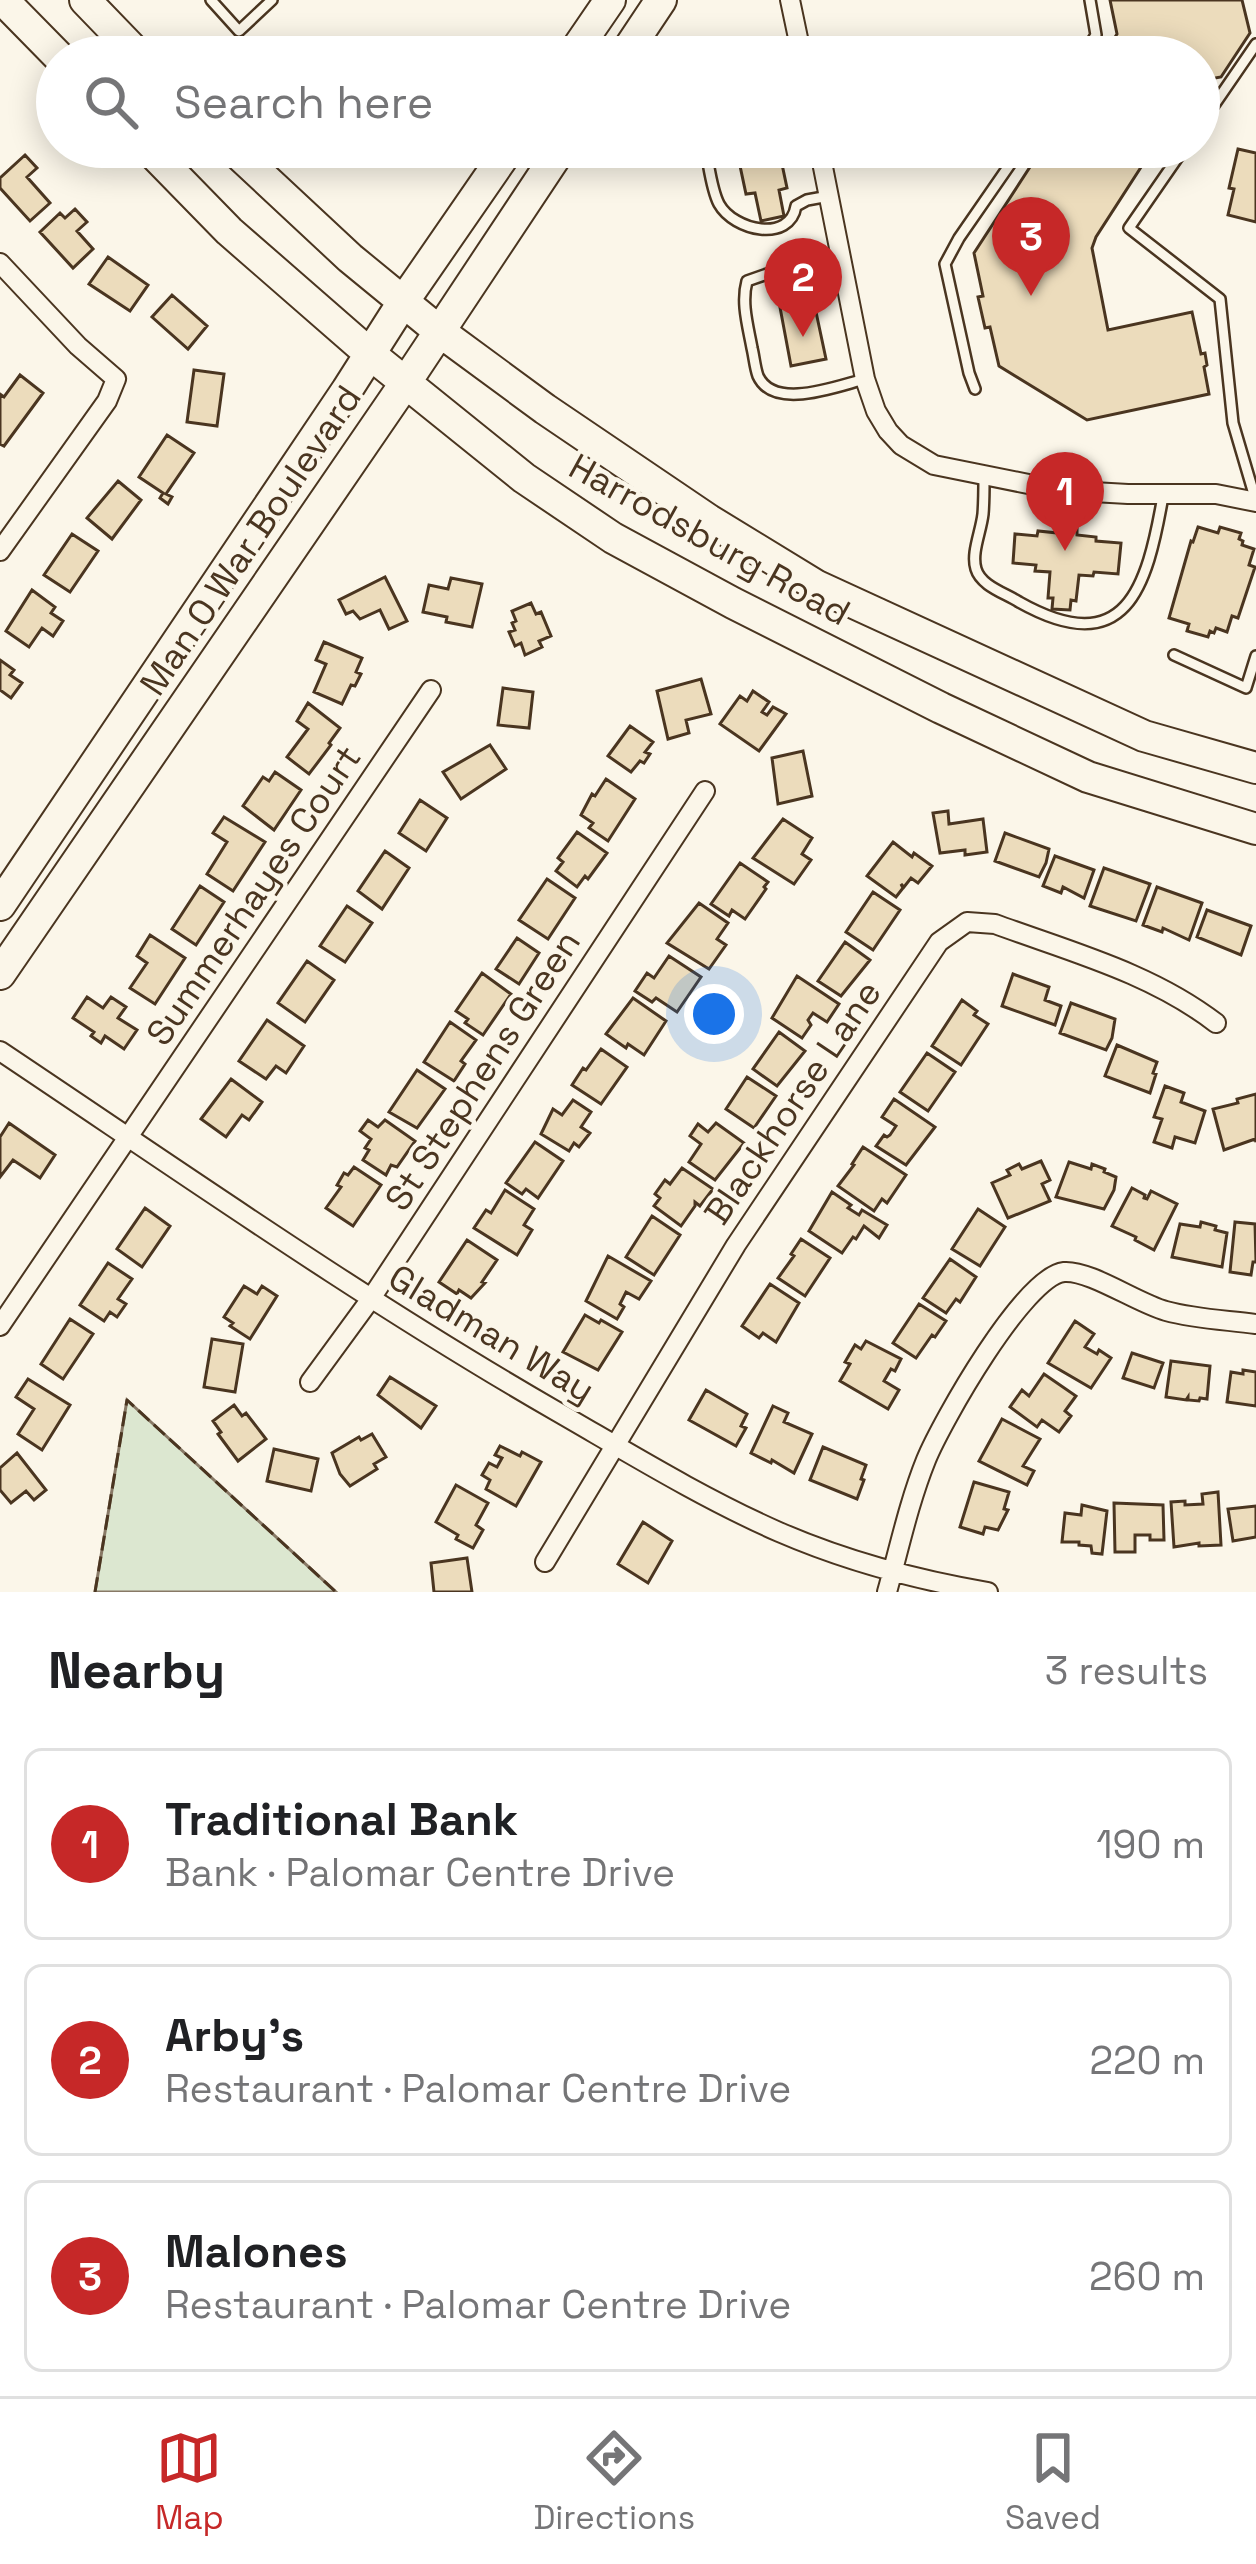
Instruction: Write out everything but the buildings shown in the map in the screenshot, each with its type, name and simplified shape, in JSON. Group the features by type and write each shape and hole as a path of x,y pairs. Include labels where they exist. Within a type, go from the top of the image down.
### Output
{"main road":[{"path":"4,0 39,36"},
{"path":"85,0 120,36"},
{"path":"586,36 610,0"},
{"path":"637,36 661,0"},
{"name":"Harrodsburg Road","path":"168,168 229,231 370,354 524,478 613,538 940,708 1088,777 1256,830"},
{"name":"Harrodsburg Road","path":"254,168 439,332 709,520 817,586 1144,736 1256,768"},
{"name":"Man O War Boulevard","path":"0,905 496,168"},
{"name":"Man O War Boulevard","path":"0,974 548,168"}],"street":[{"path":"790,0 798,36"},
{"path":"824,168 865,380 876,411 901,445 934,465 984,477 1089,493 1216,494 1256,502"},
{"path":"0,263 116,379 107,401 0,551"},
{"name":"Summerhayes Court","path":"0,1326 431,690"},
{"name":"St Stephens Green","path":"310,1382 370,1300 705,791"},
{"name":"Blackhorse Lane","path":"545,1562 736,1245 939,942 956,928 968,922 994,924 1156,983 1216,1023"},
{"name":"Gladman Way","path":"0,1051 370,1300 615,1445 765,1526 892,1572 988,1592"},
{"path":"887,1592 923,1467 938,1433 1006,1326 1042,1282 1062,1272 1078,1274 1164,1310 1256,1324"}],"lane":[{"path":"211,0 239,31 272,0"},
{"path":"1090,0 1095,36"},
{"path":"1220,96 1256,44"},
{"path":"710,168 718,203 730,218 761,230 787,224 796,206 807,200 830,196"},
{"path":"975,389 945,264 1007,168"},
{"path":"1170,168 1129,228 1220,299 1234,423 1256,502"},
{"path":"842,262 770,272 747,281 746,315 759,378 770,390 786,395 807,393 865,380"},
{"path":"984,477 974,564 980,580 1041,614 1080,625 1120,614 1130,603 1158,527 1164,493"},
{"path":"1174,655 1246,688 1256,656"}],"green space":[{"path":"127,1400 336,1592 95,1592"}],"fence":[{"path":"95,1592 127,1400 336,1592"}],"place":[{"name":"Malones","path":"1031,296"},
{"name":"Arby's","path":"803,337"},
{"name":"Traditional Bank","path":"1065,551"}]}
